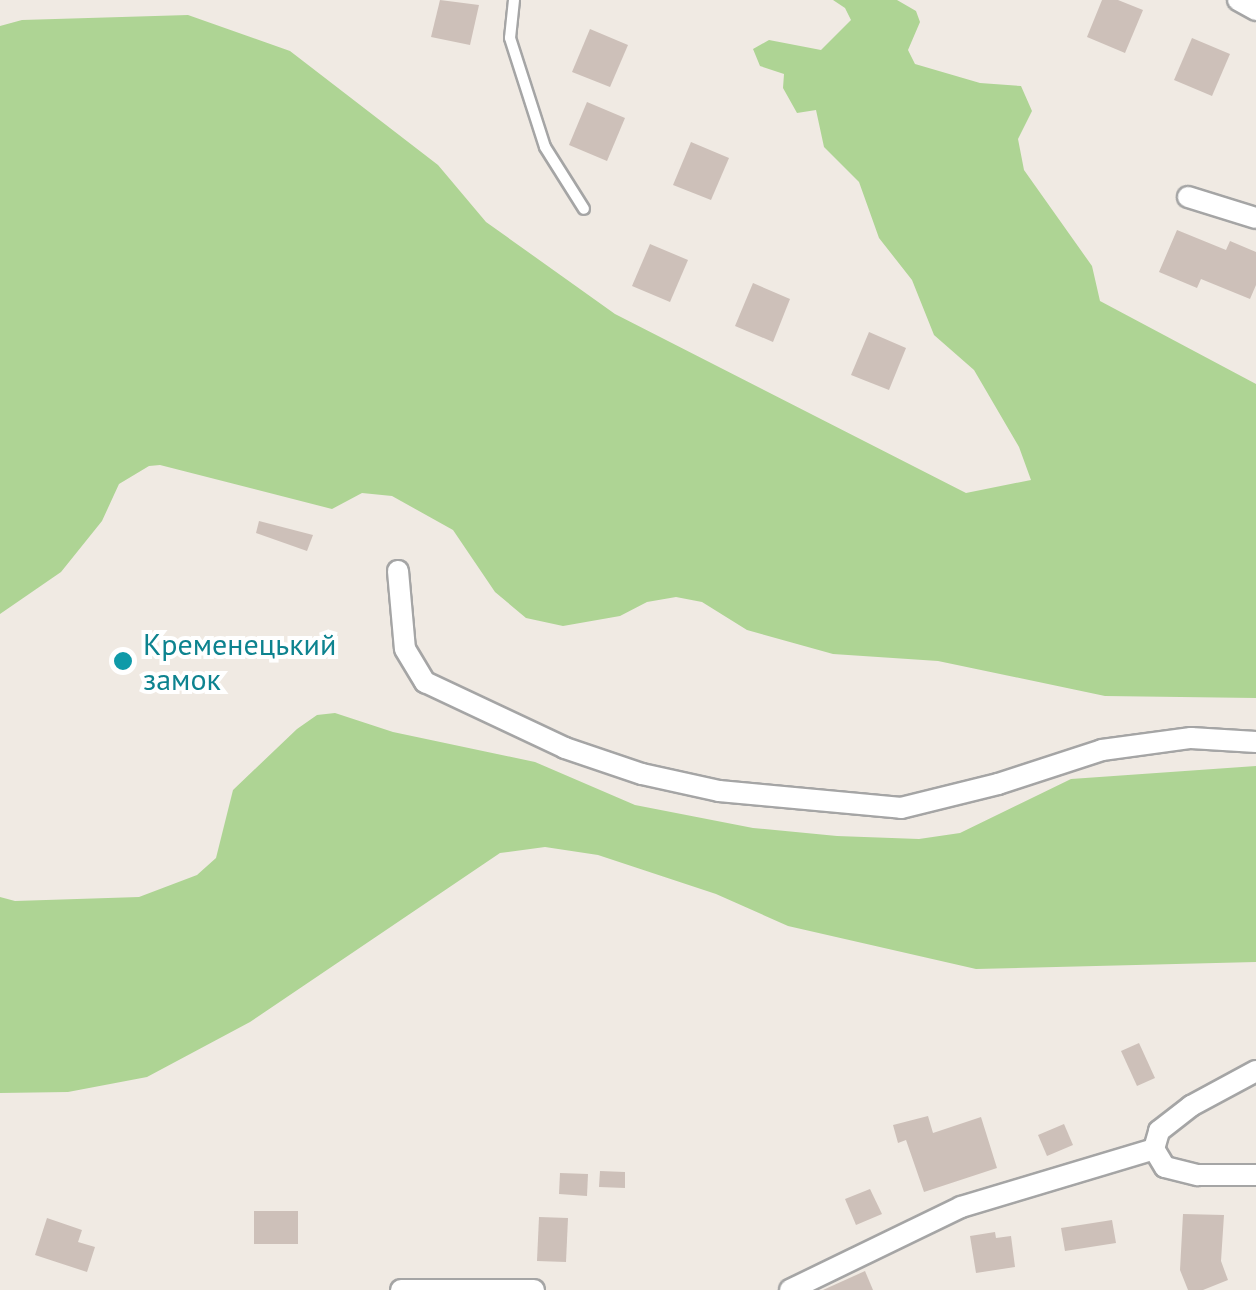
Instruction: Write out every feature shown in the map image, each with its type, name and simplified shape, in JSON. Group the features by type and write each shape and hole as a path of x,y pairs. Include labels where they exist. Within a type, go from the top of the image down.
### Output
{"street":[{"path":"1238,0 1256,10"},
{"path":"1188,197 1256,218"},
{"path":"398,571 404,648 425,682 565,748 642,774 719,791 901,808 998,784 1102,750 1191,738 1256,742"},
{"path":"1256,1071 1159,1131 1154,1149 1165,1166 1198,1176 1256,1176"},
{"path":"790,1290 962,1206 1154,1149"},
{"path":"401,1290 534,1290"}],"lane":[{"path":"514,0 510,38 545,147 584,209"}],"green space":[{"path":"833,0 897,0 916,11 920,22 908,50 915,64 980,83 1021,86 1032,111 1018,139 1024,170 1092,266 1100,301 1256,384 1256,698 1105,696 938,661 833,654 747,630 702,602 676,597 647,602 620,616 563,626 526,618 495,592 453,530 392,496 362,493 332,509 160,465 149,466 119,484 102,521 61,572 0,614 0,26 22,20 188,15 290,51 438,165 486,222 615,314 966,493 1031,480 1019,447 974,370 934,335 912,280 879,238 859,182 824,147 816,110 797,113 783,88 784,74 760,66 753,49 769,40 821,50 851,20 845,8"},
{"path":"335,713 393,732 535,762 635,805 753,828 837,836 919,839 960,833 1071,779 1256,766 1256,962 976,969 788,926 716,894 598,855 545,847 500,853 250,1022 147,1077 68,1092 0,1093 0,897 15,901 139,897 197,875 216,858 233,790 297,729 317,715"}],"building":[{"path":"440,0 479,5 470,45 431,37"},
{"path":"1102,0 1118,0 1143,10 1125,53 1087,37"},
{"path":"590,29 628,45 610,87 572,72"},
{"path":"1192,38 1230,54 1212,96 1174,80"},
{"path":"587,102 625,118 607,161 569,145"},
{"path":"691,142 729,158 711,200 673,185"},
{"path":"1177,230 1226,250 1230,241 1256,252 1256,285 1250,299 1201,279 1197,288 1159,272"},
{"path":"650,244 688,260 670,302 632,286"},
{"path":"753,283 790,299 773,342 735,326"},
{"path":"869,332 906,348 889,390 851,375"},
{"path":"259,521 313,535 307,551 256,533"},
{"path":"1139,1043 1155,1078 1137,1086 1121,1051"},
{"path":"928,1116 933,1133 981,1117 997,1168 924,1192 906,1140 898,1143 893,1125"},
{"path":"1064,1124 1073,1145 1047,1156 1038,1135"},
{"path":"600,1171 625,1172 625,1188 599,1187"},
{"path":"560,1173 588,1174 587,1196 559,1194"},
{"path":"870,1189 882,1214 856,1225 845,1199"},
{"path":"254,1211 298,1211 298,1244 254,1244"},
{"path":"1183,1214 1224,1215 1221,1261 1228,1280 1203,1290 1188,1290 1180,1270"},
{"path":"539,1217 568,1218 566,1262 537,1261"},
{"path":"47,1218 82,1230 78,1242 95,1247 87,1272 35,1255"},
{"path":"1112,1220 1116,1243 1065,1251 1061,1228"},
{"path":"995,1232 996,1238 1011,1236 1015,1267 976,1273 970,1236"},
{"path":"865,1271 873,1290 823,1290"}],"place":[{"name":"Кременецький замок","path":"123,661"}]}
